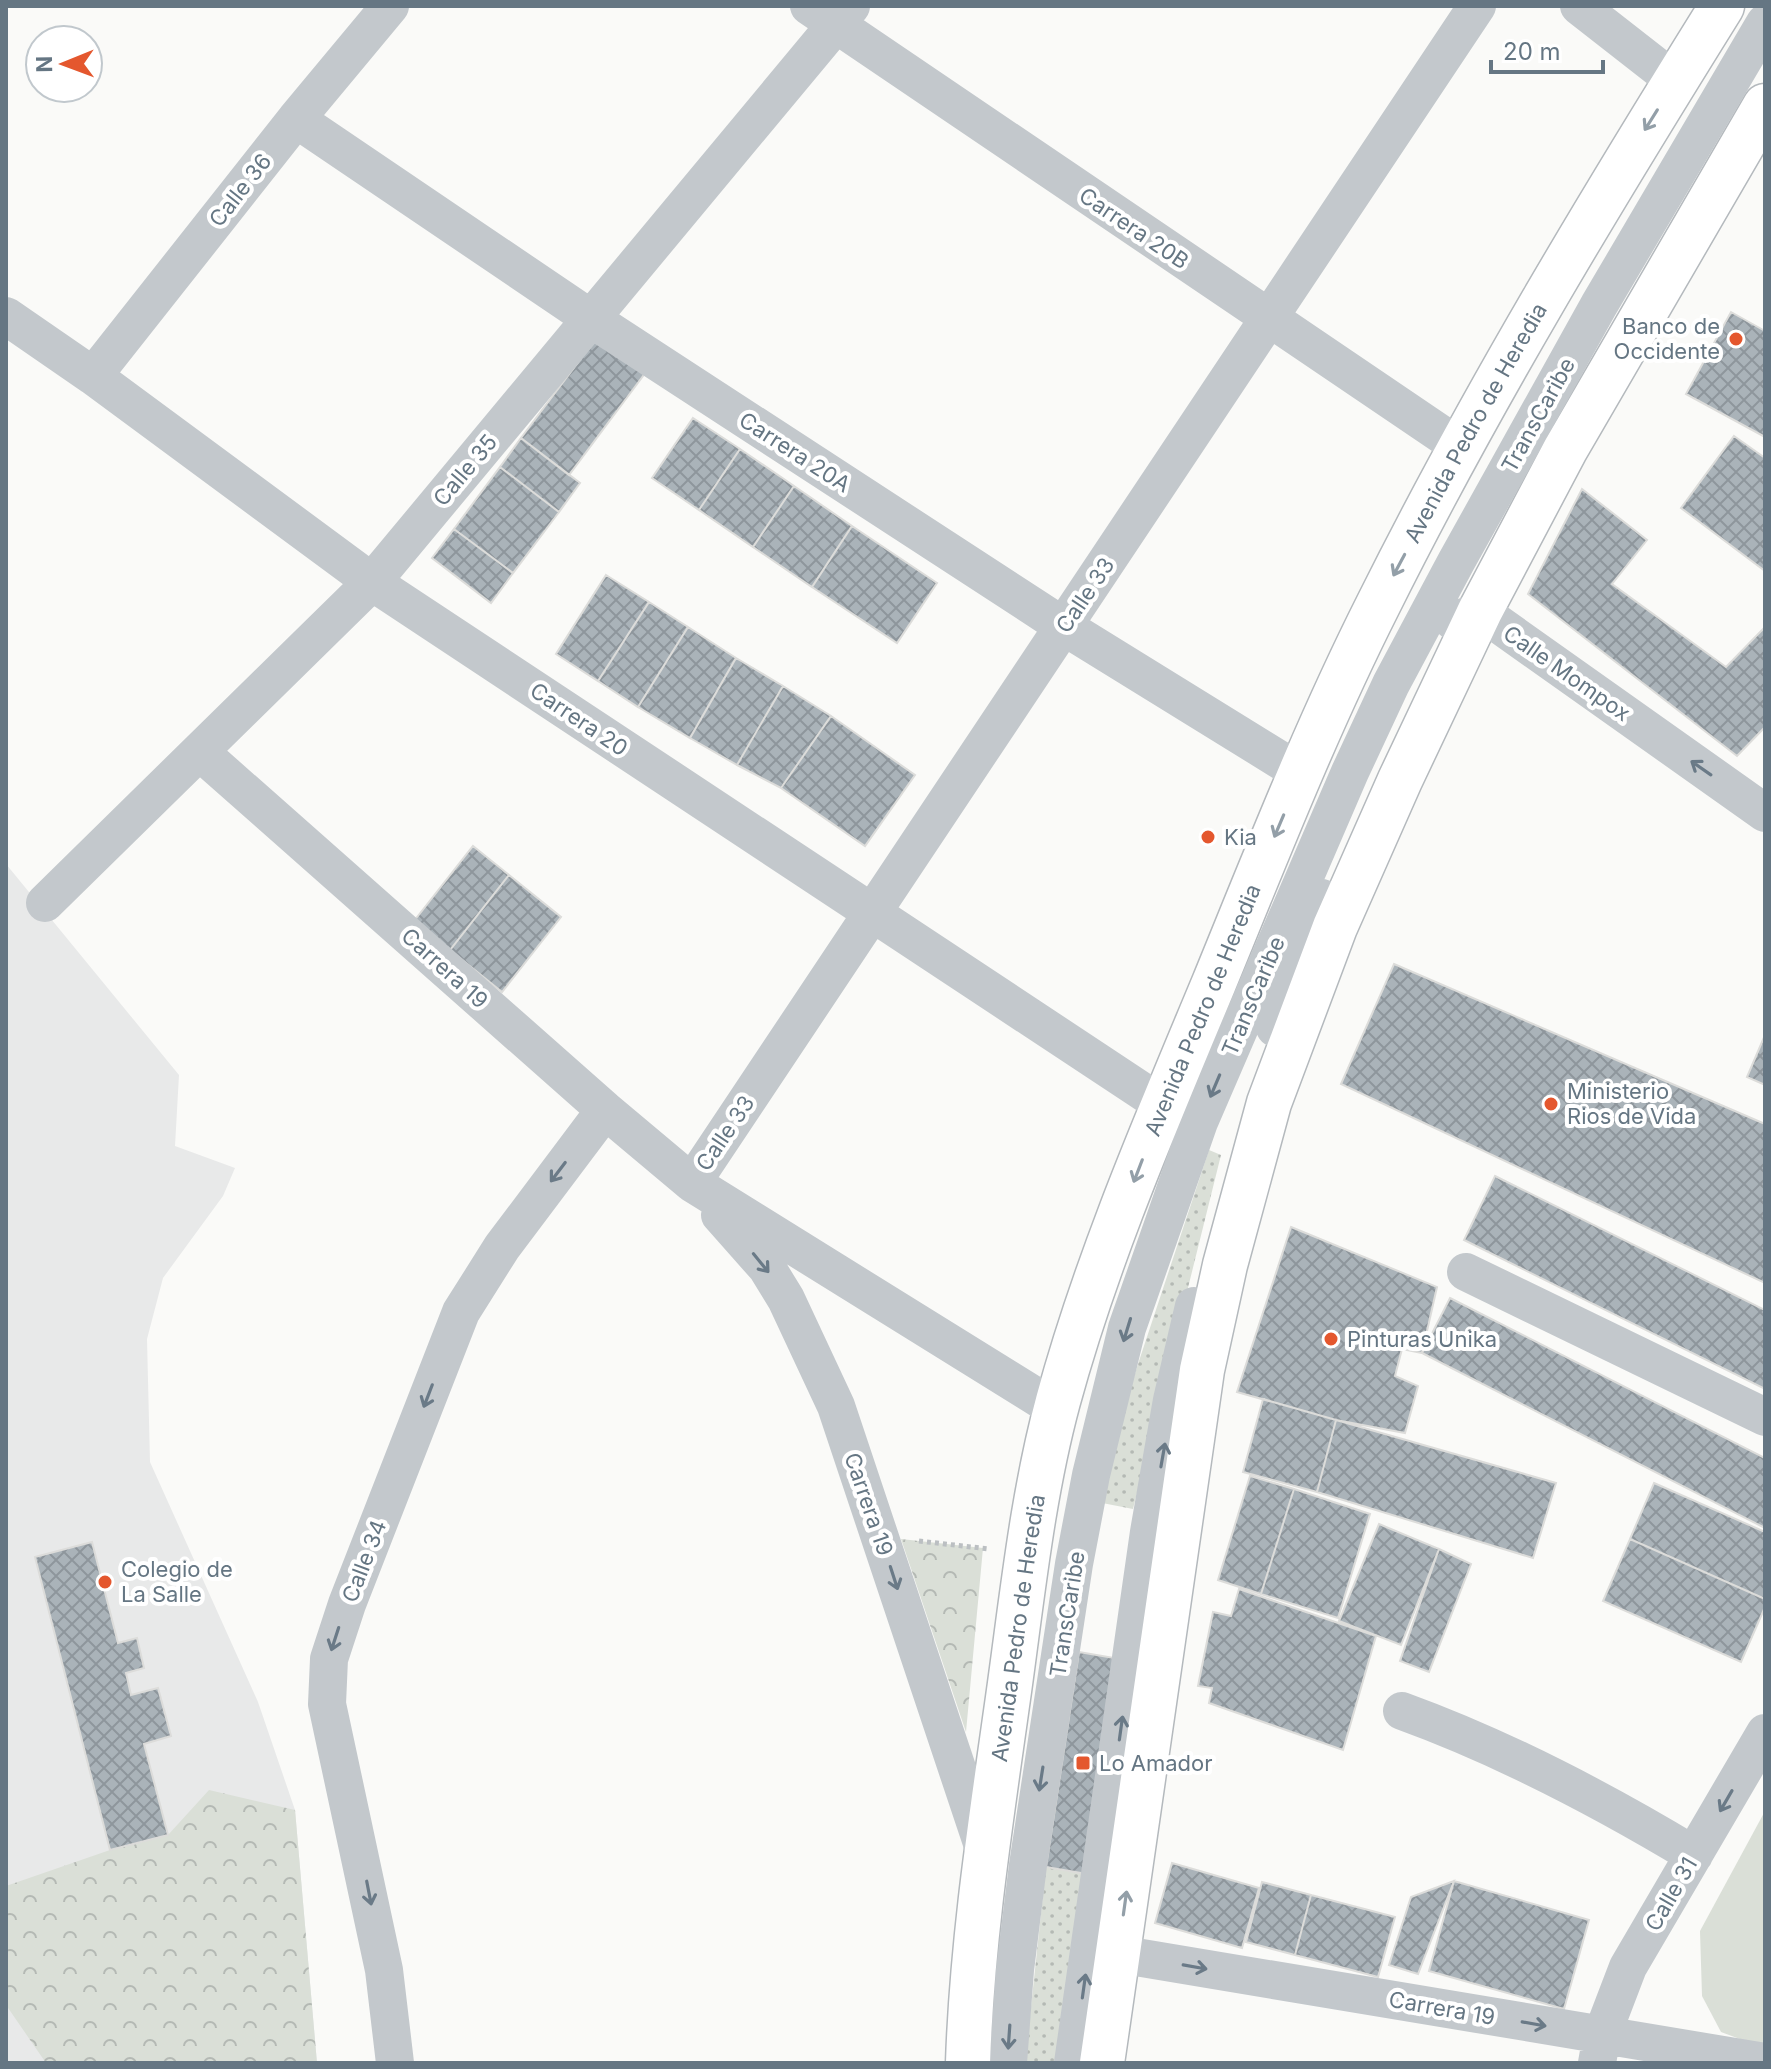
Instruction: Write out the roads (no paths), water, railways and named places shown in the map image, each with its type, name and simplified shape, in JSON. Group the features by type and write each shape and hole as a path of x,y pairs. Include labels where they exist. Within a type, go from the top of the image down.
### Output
{"highway":[{"name":"Avenida Pedro de Heredia","path":"968,2063 975,1938 1028,1555 1056,1409 1076,1335 1163,1105 1352,658 1460,447 1551,283 1722,6"},
{"path":"1102,2063 1202,1370 1251,1168 1287,1053 1335,927 1400,780 1448,623 1565,450 1765,106"}],"street":[{"name":"Calle 36","path":"93,376 296,119 390,6"},
{"name":"Calle 33","path":"692,1183 1477,6"},
{"path":"1579,6 1675,81"},
{"name":"Carrera 20B","path":"832,12 1269,320 1460,447"},
{"name":"Calle 35","path":"45,903 372,582 590,318 832,12"},
{"name":"TransCaribe","path":"1008,2063 1028,1865 1074,1564 1091,1475 1127,1328 1199,1122 1350,772 1448,623 1599,305 1765,23"},
{"name":"TransCaribe","path":"1073,2063 1149,1532 1172,1400 1206,1256 1274,1030 1314,918 1417,676 1507,512 1765,76"},
{"name":"Carrera 20A","path":"296,119 590,318 1063,626 1301,773"},
{"name":"Carrera 20","path":"6,316 93,376 372,582 1163,1105"},
{"path":"1352,658 1448,623"},
{"name":"Calle Mompox","path":"1448,623 1765,812"},
{"name":"Carrera 19","path":"200,752 605,1110 692,1183 1056,1409"},
{"name":"Calle 34","path":"395,2063 381,1955 327,1704 329,1659 347,1604 461,1312 502,1247 605,1110"},
{"name":"Carrera 19","path":"692,1183 767,1268 786,1299 836,1406 986,1856"},
{"path":"1466,1272 1765,1417"},
{"path":"1402,1711 1457,1731 1558,1779 1694,1855"},
{"name":"Calle 31","path":"1600,2049 1628,1967 1765,1733"},
{"name":"Carrera 19","path":"1118,1954 1600,2049 1765,2062"}],"place":[{"name":"Banco de Occidente","path":"1736,339"},
{"name":"Kia","path":"1208,837"},
{"name":"Ministerio Rios de Vida","path":"1551,1104"},
{"name":"Pinturas Unika","path":"1331,1339"},
{"name":"Colegio de La Salle","path":"105,1582"},
{"name":"Lo Amador","path":"1083,1763"}]}
